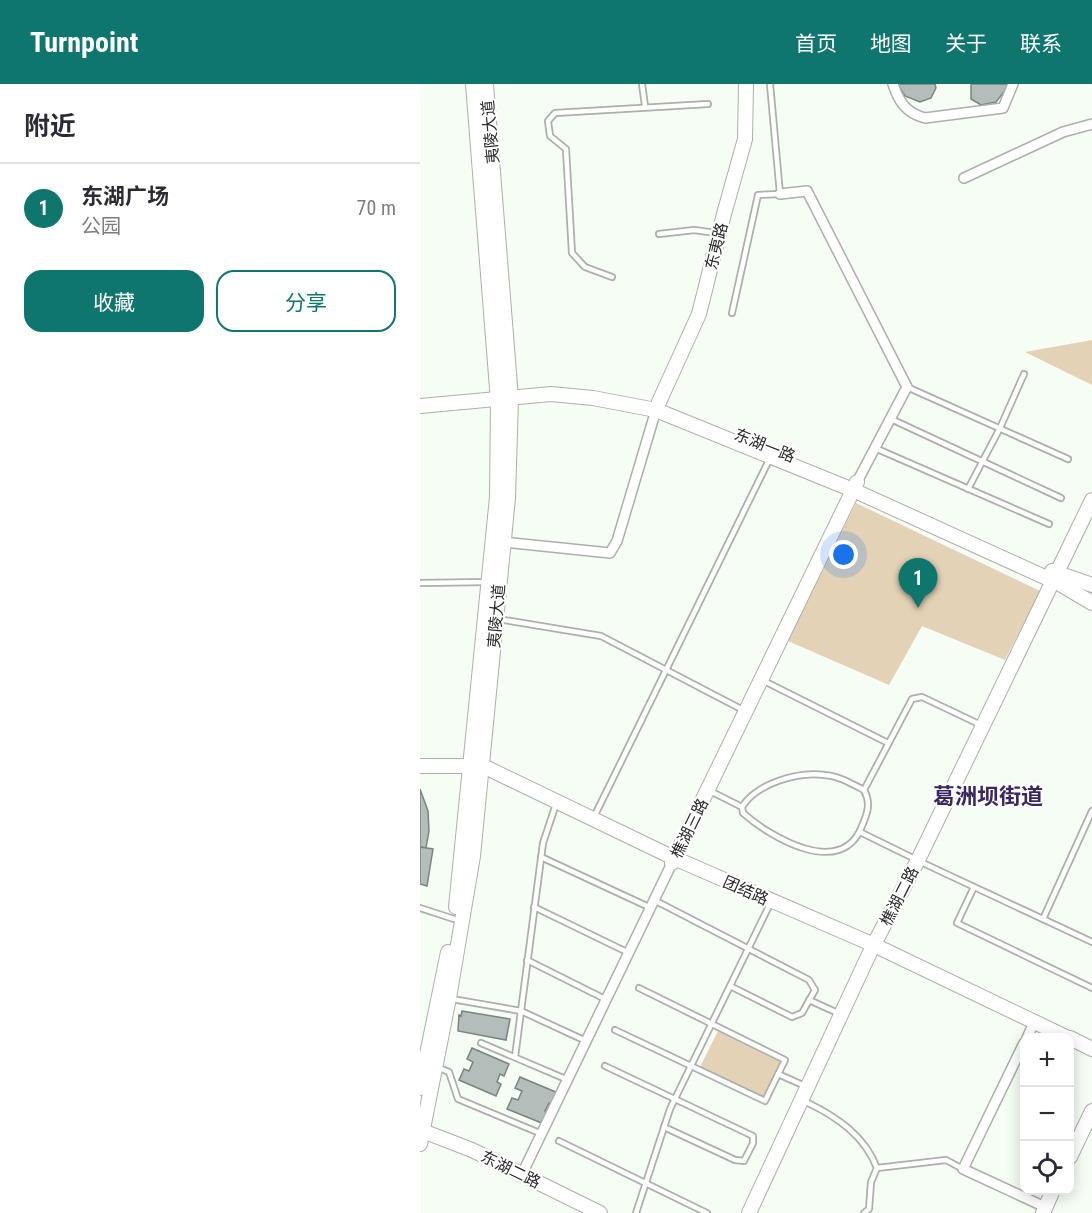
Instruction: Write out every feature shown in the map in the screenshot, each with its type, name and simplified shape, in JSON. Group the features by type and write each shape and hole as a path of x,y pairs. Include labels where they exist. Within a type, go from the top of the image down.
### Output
{"main road":[{"name":"夷陵大道","path":"421,1135 449,998 473,856 489,581 504,395 473,84"},
{"name":"夷陵大道","path":"420,1088 454,919 477,768 496,619 503,542 504,395 486,84"},
{"name":"东夷路","path":"657,406 699,314 746,139 746,84"},
{"path":"420,399 551,394 657,406 771,455 855,486 1059,579 1092,601"},
{"path":"420,406 504,395"},
{"name":"东湖一路","path":"657,406 855,486"},
{"name":"樵湖三路","path":"673,860 855,486"},
{"path":"1059,579 1092,500"},
{"path":"1059,579 1092,518"},
{"path":"1059,579 1092,587"},
{"name":"樵湖二路","path":"921,862 984,726 1059,579"},
{"name":"樵湖二路","path":"749,1213 841,1014 921,862 1059,579"},
{"name":"团结路","path":"420,766 477,768 593,819 769,906 876,949 1029,1033"},
{"name":"团结路","path":"420,772 477,768 555,807 876,949 1058,1033"},
{"name":"樵湖二路","path":"758,1213 876,949"},
{"name":"团结路","path":"1074,1040 1092,1049"},
{"path":"1074,1047 1092,1056"},
{"path":"1074,1149 1092,1111"},
{"name":"东湖二路","path":"421,1135 472,1150 522,1174 586,1210 600,1213"},
{"path":"1044,1210 1051,1195"}],"street":[{"path":"893,84 899,102 914,115 925,118 1003,108 1013,84"},
{"path":"964,178 1063,132 1092,124"},
{"path":"780,194 807,191 907,387 855,486"},
{"path":"503,542 610,553 617,541 657,406"},
{"name":"樵湖三路","path":"522,1174 673,860"},
{"path":"1020,1050 963,1169 1044,1210"}],"lane":[{"path":"642,84 645,106"},
{"path":"732,313 758,195 780,194 770,84"},
{"path":"612,277 585,267 572,253 566,149 550,136 548,121 555,113 708,104"},
{"path":"659,234 694,230 719,233"},
{"path":"968,489 1000,428 1024,374"},
{"path":"907,387 1068,459"},
{"path":"891,418 1061,498"},
{"path":"875,448 1049,524"},
{"path":"593,819 771,455"},
{"path":"420,583 489,581"},
{"path":"496,619 601,636 745,711"},
{"path":"761,679 888,742"},
{"path":"864,790 912,699 922,697 984,726"},
{"path":"826,775 864,790 869,799 868,810 860,832 853,842 837,851 814,853 756,825 743,813 742,807 760,789 797,776 826,775"},
{"path":"707,790 742,807"},
{"path":"515,1057 544,836 555,807"},
{"path":"1043,919 1092,812"},
{"path":"1084,829 1092,832"},
{"path":"860,832 1092,942"},
{"path":"541,858 652,904 748,949 809,980 815,990 802,1013 792,1017 730,986"},
{"path":"974,887 957,923 1092,988"},
{"path":"636,1213 675,1099 769,906"},
{"path":"534,907 629,953"},
{"path":"420,908 454,919"},
{"path":"527,960 606,1000"},
{"path":"615,1029 765,1101 785,1060 639,988"},
{"path":"449,998 521,1011 586,1041"},
{"path":"810,1000 841,1014"},
{"path":"481,1043 568,1080"},
{"path":"435,1066 449,1072 458,1099 542,1134"},
{"path":"605,1066 753,1136 753,1143 744,1161 735,1160 664,1126"},
{"path":"778,1074 807,1087"},
{"path":"808,1103 831,1114 856,1135 878,1168"},
{"path":"559,1141 707,1213"},
{"path":"878,1168 946,1160 963,1169"},
{"path":"864,1213 869,1209 871,1182 878,1168"}],"shaded area":[{"path":"1092,340 1092,385 1025,352"},
{"path":"856,503 1040,591 1005,660 922,626 889,685 788,641"},
{"path":"718,1031 781,1061 763,1097 700,1067"}],"building":[{"path":"897,84 935,84 936,88 931,98 920,102 905,96"},
{"path":"971,84 1007,84 1007,88 996,102 981,105 971,99"},
{"path":"420,789 428,811 429,831 426,848 420,847"},
{"path":"420,847 433,849 427,886 420,884"},
{"path":"462,1011 510,1019 506,1040 458,1031 459,1015 461,1016"},
{"path":"472,1048 509,1064 504,1076 500,1074 497,1082 501,1084 496,1096 459,1080 464,1069 469,1071 473,1062 467,1059"},
{"path":"520,1077 558,1093 553,1105 549,1103 545,1111 549,1113 544,1124 507,1109 512,1098 518,1100 522,1091 515,1088"}],"place":[{"name":"东湖广场","path":"918,608"}],"district":[{"name":"葛洲坝街道","path":"988,796"}]}
